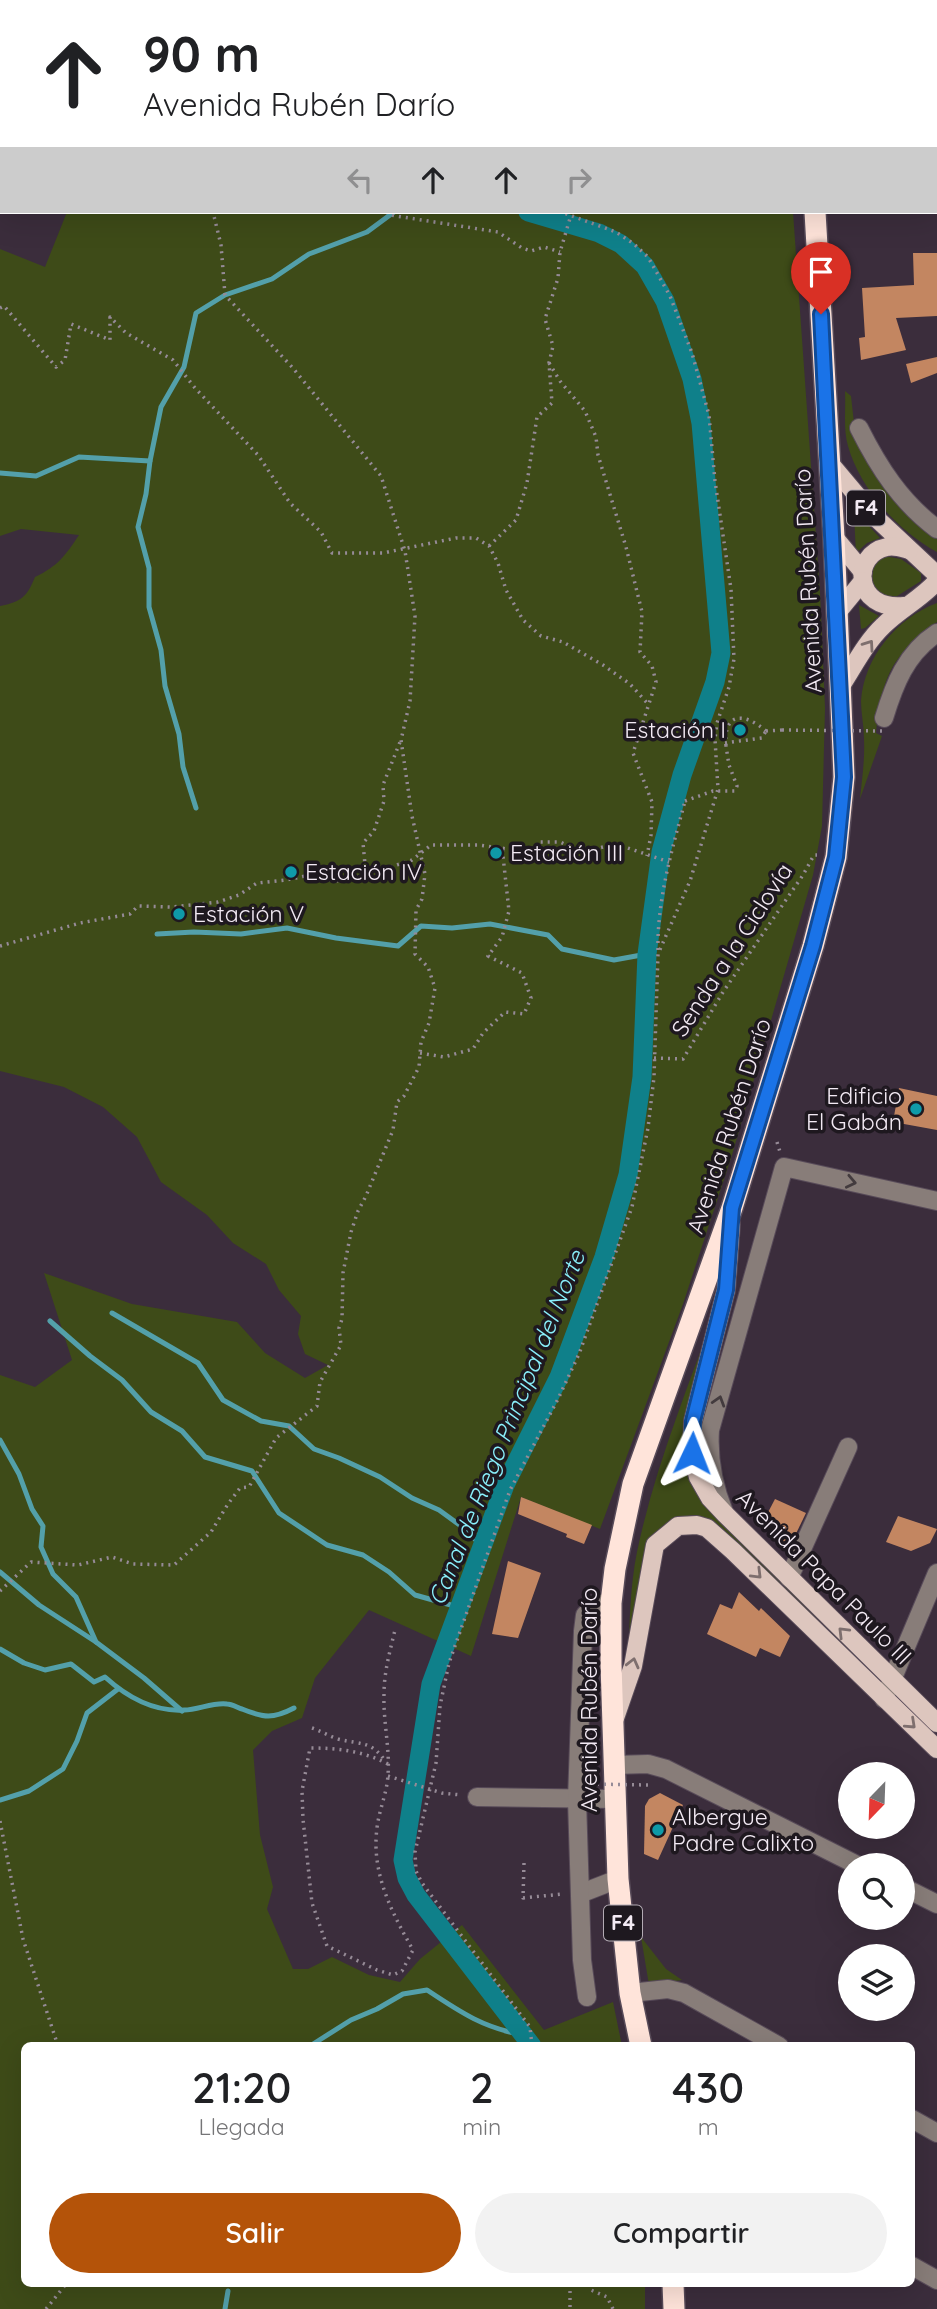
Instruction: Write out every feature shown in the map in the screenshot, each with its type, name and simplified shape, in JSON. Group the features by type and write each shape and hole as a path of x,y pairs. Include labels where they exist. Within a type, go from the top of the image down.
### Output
{"highway":[{"name":"Avenida Rubén Darío","path":"640,2042 630,1993 618,1879 612,1728 611,1604 620,1535 633,1484 732,1208 813,946 836,857 844,777 834,537 815,214"},
{"path":"673,2287 674,2309"}],"main road":[{"name":"F4","path":"828,461 875,517 937,575"},
{"name":"F4","path":"834,537 863,577 866,592 874,602 894,607 904,606"},
{"name":"F4","path":"836,614 863,577 873,555 889,546 909,550"},
{"path":"839,689 880,628 904,606 920,598 937,581"},
{"name":"Avenida Papa Paulo III","path":"732,1208 726,1290 693,1421 692,1453 698,1477 710,1498 725,1514 937,1723"},
{"name":"Avenida Papa Paulo III","path":"612,1728 633,1666 655,1545 678,1526 687,1524 707,1528 733,1550 937,1749"}],"street":[{"path":"859,428 890,483 920,516 937,529"},
{"path":"883,724 892,688 902,668 914,653 937,633"},
{"path":"725,1514 716,1493 708,1455 710,1430 784,1167 937,1201"},
{"path":"789,1578 848,1447"},
{"path":"884,1699 937,1573"},
{"path":"587,1997 582,1960 582,1892 577,1800 584,1623 585,1615 595,1604 611,1604"},
{"path":"614,1765 648,1765 666,1769 838,1855"},
{"path":"477,1797 615,1799"},
{"path":"582,1892 618,1879"},
{"path":"915,1893 937,1904"},
{"path":"630,1993 668,1989 684,1993 772,2042"},
{"path":"915,2121 937,2133"},
{"path":"915,2268 937,2280"}],"path":[{"path":"214,214 221,244 225,295 292,367 381,476 405,551 415,629 410,701 401,740 383,786 384,801 374,831 363,843 366,875"},
{"path":"389,214 498,232 531,251 544,247 559,252"},
{"path":"568,214 616,232 634,244 648,257 670,296 692,354 709,415 715,481 731,589 734,659 729,687 717,723 718,789 690,881 658,954"},
{"path":"489,546 516,520 529,472 537,418 552,403 549,363 553,346 545,319 558,278 559,252 571,215"},
{"path":"0,308 4,306 56,367 65,359 71,324 110,340 110,317 126,333 173,360 257,455 290,503 321,532 332,553 405,551 456,538 477,538 489,546 498,563 506,590 523,620 541,636 563,642 603,665 630,684 649,705"},
{"path":"549,363 585,411 596,437 598,455 626,547 642,612 640,652 652,666 656,681 633,753 652,802 647,856"},
{"path":"532,2042 530,2027 443,1914 416,1871 415,1852 436,1763 440,1706 449,1663 510,1490 579,1354 632,1207 648,1128 654,1058 658,932 669,862 685,802 713,791 735,791 737,786 729,765 726,744 727,724 744,717 750,718 766,731 883,724"},
{"path":"726,744 762,738 766,731"},
{"path":"0,1591 31,1562 78,1565 112,1557 133,1564 174,1565 211,1532 240,1488 249,1487 276,1438 317,1406 320,1382 341,1345 339,1328 342,1319 343,1273 351,1232 393,1130 397,1102 404,1096 419,1067 435,988 428,967 415,954 416,910 422,900 424,884 401,740"},
{"path":"0,946 80,923 130,914 138,906 171,907 219,902 239,895 257,883 310,875 336,881 366,875 412,860 431,845 502,847 529,852 540,842 560,842 582,852 616,844 669,862"},
{"path":"420,1053 444,1057 473,1049 483,1033 505,1012 524,1014 531,998 522,973 488,956 502,937 509,911 502,847"},
{"name":"Senda a la Ciclovía","path":"654,1058 683,1059 723,992 814,855 836,857"},
{"path":"388,1764 372,1756 337,1748 310,1748 303,1800 312,1903 327,1946 393,1975 402,1971 413,1950 387,1903 377,1855 376,1829 389,1777 384,1692 395,1630"},
{"path":"312,1728 339,1739 367,1744 378,1749 388,1764"},
{"path":"389,1777 442,1793"},
{"path":"590,1784 648,1784"},
{"path":"0,1821 23,1940 57,2042"},
{"path":"524,1863 523,1898 582,1892"},
{"path":"46,2309 64,2287"},
{"path":"570,2287 570,2309"},
{"path":"590,2287 607,2297 613,2309"}],"green space":[{"path":"66,214 793,214 820,593 825,708 822,826 813,875 732,1155 683,1304 600,1529 521,1497 471,1656 369,1610 315,1678 302,1718 272,1731 253,1750 260,1835 273,1887 267,1909 293,1969 308,1969 332,1957 369,1975 400,1982 420,1959 462,1925 544,2030 613,2002 621,2042 21,2042 21,2287 645,2287 645,2309 0,2309 0,1375 35,1387 72,1360 44,1273 132,1304 237,1322 265,1353 305,1378 328,1365 305,1354 298,1334 301,1316 279,1290 266,1264 233,1243 207,1215 161,1182 137,1137 103,1107 64,1087 0,1071 0,606 22,598 35,577 60,560 79,535 21,529 0,536 0,249 45,267"},
{"path":"845,391 851,396 854,423 929,533 937,538 937,552 895,521 861,478 846,439"},
{"path":"858,514 880,538 867,543 856,553 854,515"},
{"path":"884,556 901,559 921,573 921,581 894,598 876,594 869,571 872,565"},
{"path":"937,603 937,622 909,646 886,682 876,733 882,736 860,799 864,746 861,701 869,669 885,641 896,629 909,618"},
{"path":"859,605 879,616 861,629"},
{"path":"715,1311 687,1420 683,1454 695,1490 716,1517 874,1671 869,1676 724,1534 708,1521 695,1516 681,1518 663,1529 628,1655 633,1578 644,1521 672,1430"},
{"path":"641,1937 666,1969 682,1980 649,1985"}],"building":[{"path":"913,253 937,253 937,316 896,318 906,350 861,360 859,338 865,337 862,288 914,285"},
{"path":"937,357 937,373 911,383 906,364"},
{"name":"Edificio El Gabán","path":"899,1088 937,1096 937,1130 893,1122"},
{"path":"521,1497 592,1525 584,1544 518,1514"},
{"path":"775,1499 806,1513 790,1546 761,1526"},
{"path":"898,1516 937,1529 930,1543 911,1551 886,1542"},
{"path":"508,1561 541,1573 518,1638 492,1634"},
{"path":"739,1592 759,1611 761,1608 790,1636 780,1657 760,1648 756,1657 707,1634 720,1604 732,1609"},
{"name":"Albergue Padre Calixto","path":"660,1793 683,1805 658,1860 644,1854 645,1806 649,1799"}],"waterway":[{"path":"196,808 183,767 179,734 165,686 161,650 149,607 149,568 138,527 161,407 184,367 196,313 225,295 272,279 309,254 367,232 391,214"},
{"name":"Canal de Riego Principal del Norte","path":"529,2042 416,1895 407,1878 403,1860 431,1684 505,1485 559,1377 604,1257 628,1175 642,1077 647,954 661,852 682,775 715,682 721,653 701,423 692,379 665,301 645,266 621,244 599,233 535,214"},
{"path":"0,473 36,476 79,457 150,461"},
{"path":"157,934 241,934 287,928 398,946 421,926 452,928 490,924 548,935 562,949 614,960 647,954"},
{"path":"112,1313 198,1363 223,1400 261,1421 289,1426 314,1449 380,1477 412,1498 439,1510 481,1545"},
{"path":"50,1321 122,1380 151,1412 182,1431 205,1457 252,1471 279,1513 327,1545 363,1555 389,1572 415,1595 458,1607"},
{"path":"0,1440 19,1474 32,1509 43,1526 41,1547 53,1574 76,1597 96,1642 182,1711"},
{"path":"0,1572 39,1605 96,1642"},
{"path":"0,1649 24,1663 45,1670 71,1664 94,1682 105,1677 131,1697 151,1706 189,1710 227,1704 268,1716 294,1708"},
{"path":"0,1800 29,1791 63,1769 87,1713 118,1689"},
{"path":"316,2042 351,2020 403,1994 427,1990 485,2024 525,2035"},
{"path":"225,2309 228,2291"}],"place":[{"name":"Estación I","path":"740,730"},
{"name":"Estación III","path":"496,853"},
{"name":"Estación IV","path":"291,872"},
{"name":"Estación V","path":"179,914"},
{"name":"Edificio El Gabán","path":"916,1109"},
{"name":"Albergue Padre Calixto","path":"658,1830"}],"route":[{"path":"692,1453 693,1421 726,1290 732,1208 813,946 836,857 840,823 844,777 821,314"}]}
